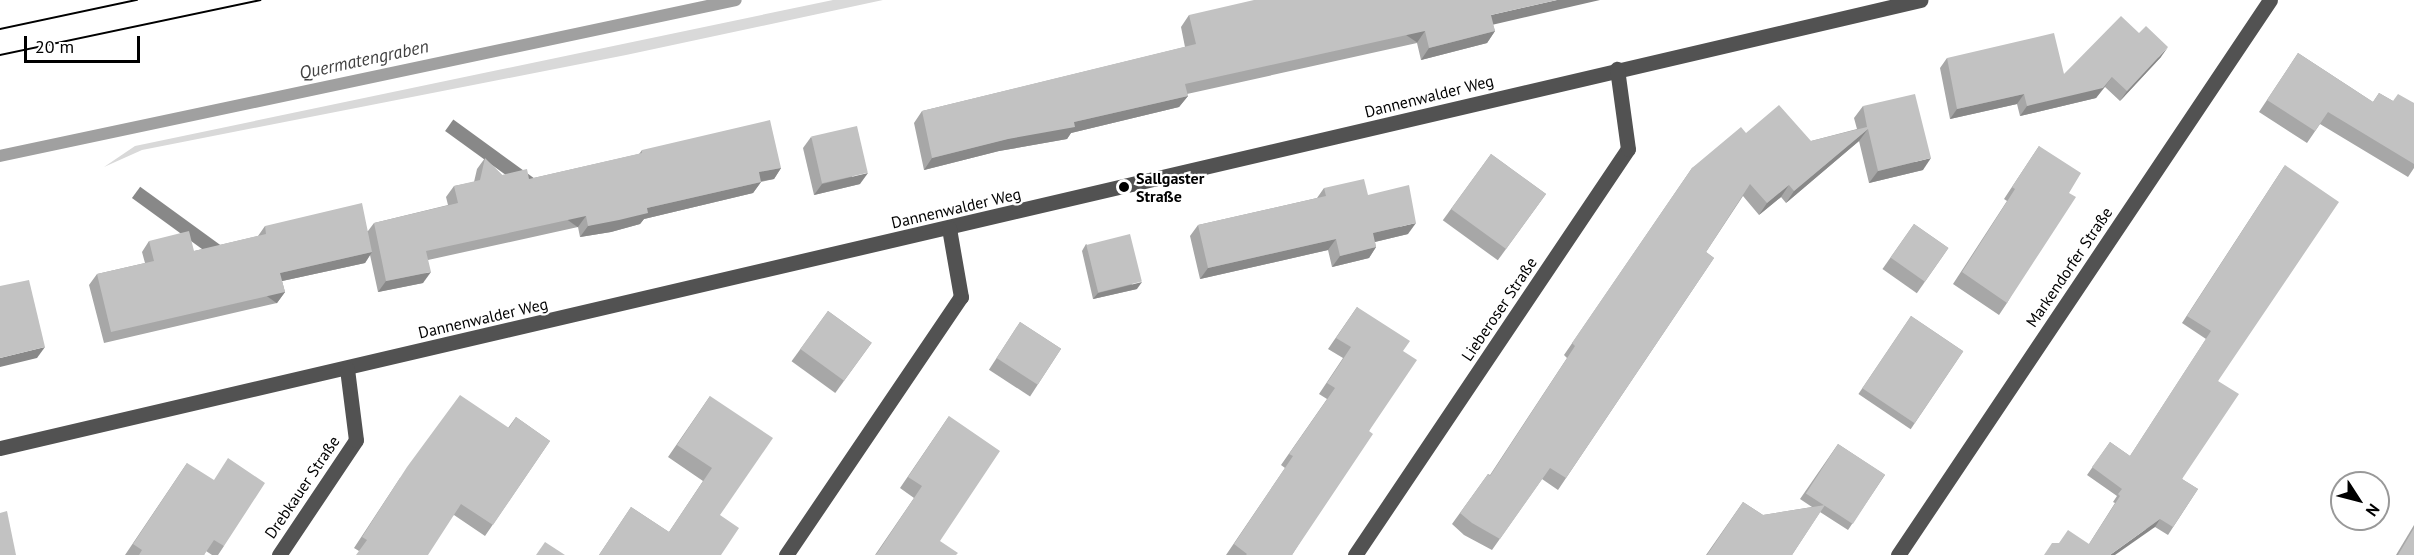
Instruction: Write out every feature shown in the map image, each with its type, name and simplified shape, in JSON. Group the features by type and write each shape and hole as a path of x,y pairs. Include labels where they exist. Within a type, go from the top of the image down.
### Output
{"street":[{"name":"Dannenwalder Weg","path":"0,447 347,369 1617,69 1920,0"},
{"name":"Markendorfer Straße","path":"1898,555 2270,0"},
{"name":"Lieberoser Straße","path":"1355,555 1628,149 1617,69"},
{"path":"786,555 961,297 950,228"},
{"name":"Drebkauer Straße","path":"279,555 356,440 347,369"}],"shaded area":[{"path":"833,0 883,0 626,55 142,150 104,167 135,146"}],"building":[{"path":"1254,0 1557,0 1491,15 1495,31 1429,48 1425,31 1185,84 1188,96 1074,122 1075,127 1008,139 932,158 922,111 1196,44 1189,15"},
{"path":"2121,16 2139,33 2146,26 2168,47 2127,91 2112,77 2103,88 2027,106 2024,94 1957,109 1947,58 2054,33 2064,74"},
{"path":"2298,53 2373,102 2379,93 2393,101 2398,94 2414,103 2414,164 2328,112 2315,131 2267,100"},
{"path":"1915,94 1931,158 1878,171 1868,129 1794,191 1789,185 1767,203 1750,184 1706,252 1714,258 1566,478 1550,468 1500,539 1472,523 1460,513 1488,474 1490,476 1575,346 1572,343 1692,168 1741,127 1746,133 1779,105 1811,141 1867,127 1863,106"},
{"path":"770,120 781,168 759,172 761,182 647,208 648,213 619,220 588,226 586,216 426,251 431,272 386,281 374,223 458,203 454,186 480,180 485,158 502,175 527,169 529,179"},
{"path":"857,126 868,173 822,183 811,137"},
{"path":"2039,146 2081,173 2069,193 2076,197 2007,303 1962,272 2015,189 2012,187"},
{"path":"1491,154 1546,194 1506,249 1451,209"},
{"path":"2285,165 2339,202 2218,381 2239,394 2182,479 2198,489 2173,527 2160,519 2110,555 2044,555 2052,543 2059,543 2068,530 2089,544 2120,496 2118,494 2122,489 2092,467 2110,442 2130,456 2211,331 2187,316"},
{"path":"1364,179 1368,195 1409,185 1416,223 1373,233 1376,247 1340,256 1336,239 1208,268 1198,225 1326,196 1324,188"},
{"path":"362,203 372,252 280,273 285,292 111,332 97,274 154,261 149,241 189,231 194,251 266,234 265,226"},
{"path":"1914,224 1948,248 1925,282 1890,258"},
{"path":"1130,234 1142,282 1098,292 1086,245"},
{"path":"29,280 45,347 0,358 0,286"},
{"path":"1357,307 1410,341 1403,351 1417,360 1369,431 1373,434 1292,555 1246,555 1234,544 1293,456 1289,454 1335,388 1327,383 1351,347 1336,338"},
{"path":"828,311 872,343 844,381 800,349"},
{"path":"1911,316 1963,351 1915,423 1862,388"},
{"path":"1020,322 1061,349 1038,385 997,358"},
{"path":"460,395 509,428 516,417 550,441 493,525 461,504 428,555 356,555 367,540 362,537 407,467"},
{"path":"710,396 773,438 720,515 739,528 721,555 599,555 631,507 669,532 712,468 677,445"},
{"path":"949,416 1000,451 940,541 958,553 956,555 876,555 922,486 908,477"},
{"path":"1838,444 1885,474 1853,524 1806,493"},
{"path":"228,458 265,483 224,546 214,540 204,555 139,555 142,550 133,544 187,463 214,480"},
{"path":"1743,502 1763,515 1825,505 1792,555 1707,555"},
{"path":"7,511 16,555 0,555 0,513"},
{"path":"2414,528 2414,555 2398,555"},
{"path":"545,542 565,555 536,555"}],"waterway":[{"name":"Quermatengraben","path":"0,156 736,0"}],"tram line":[{"path":"0,29 137,0"},
{"path":"0,55 260,0"}],"place":[{"name":"Sallgaster Straße","path":"1124,187"}]}
